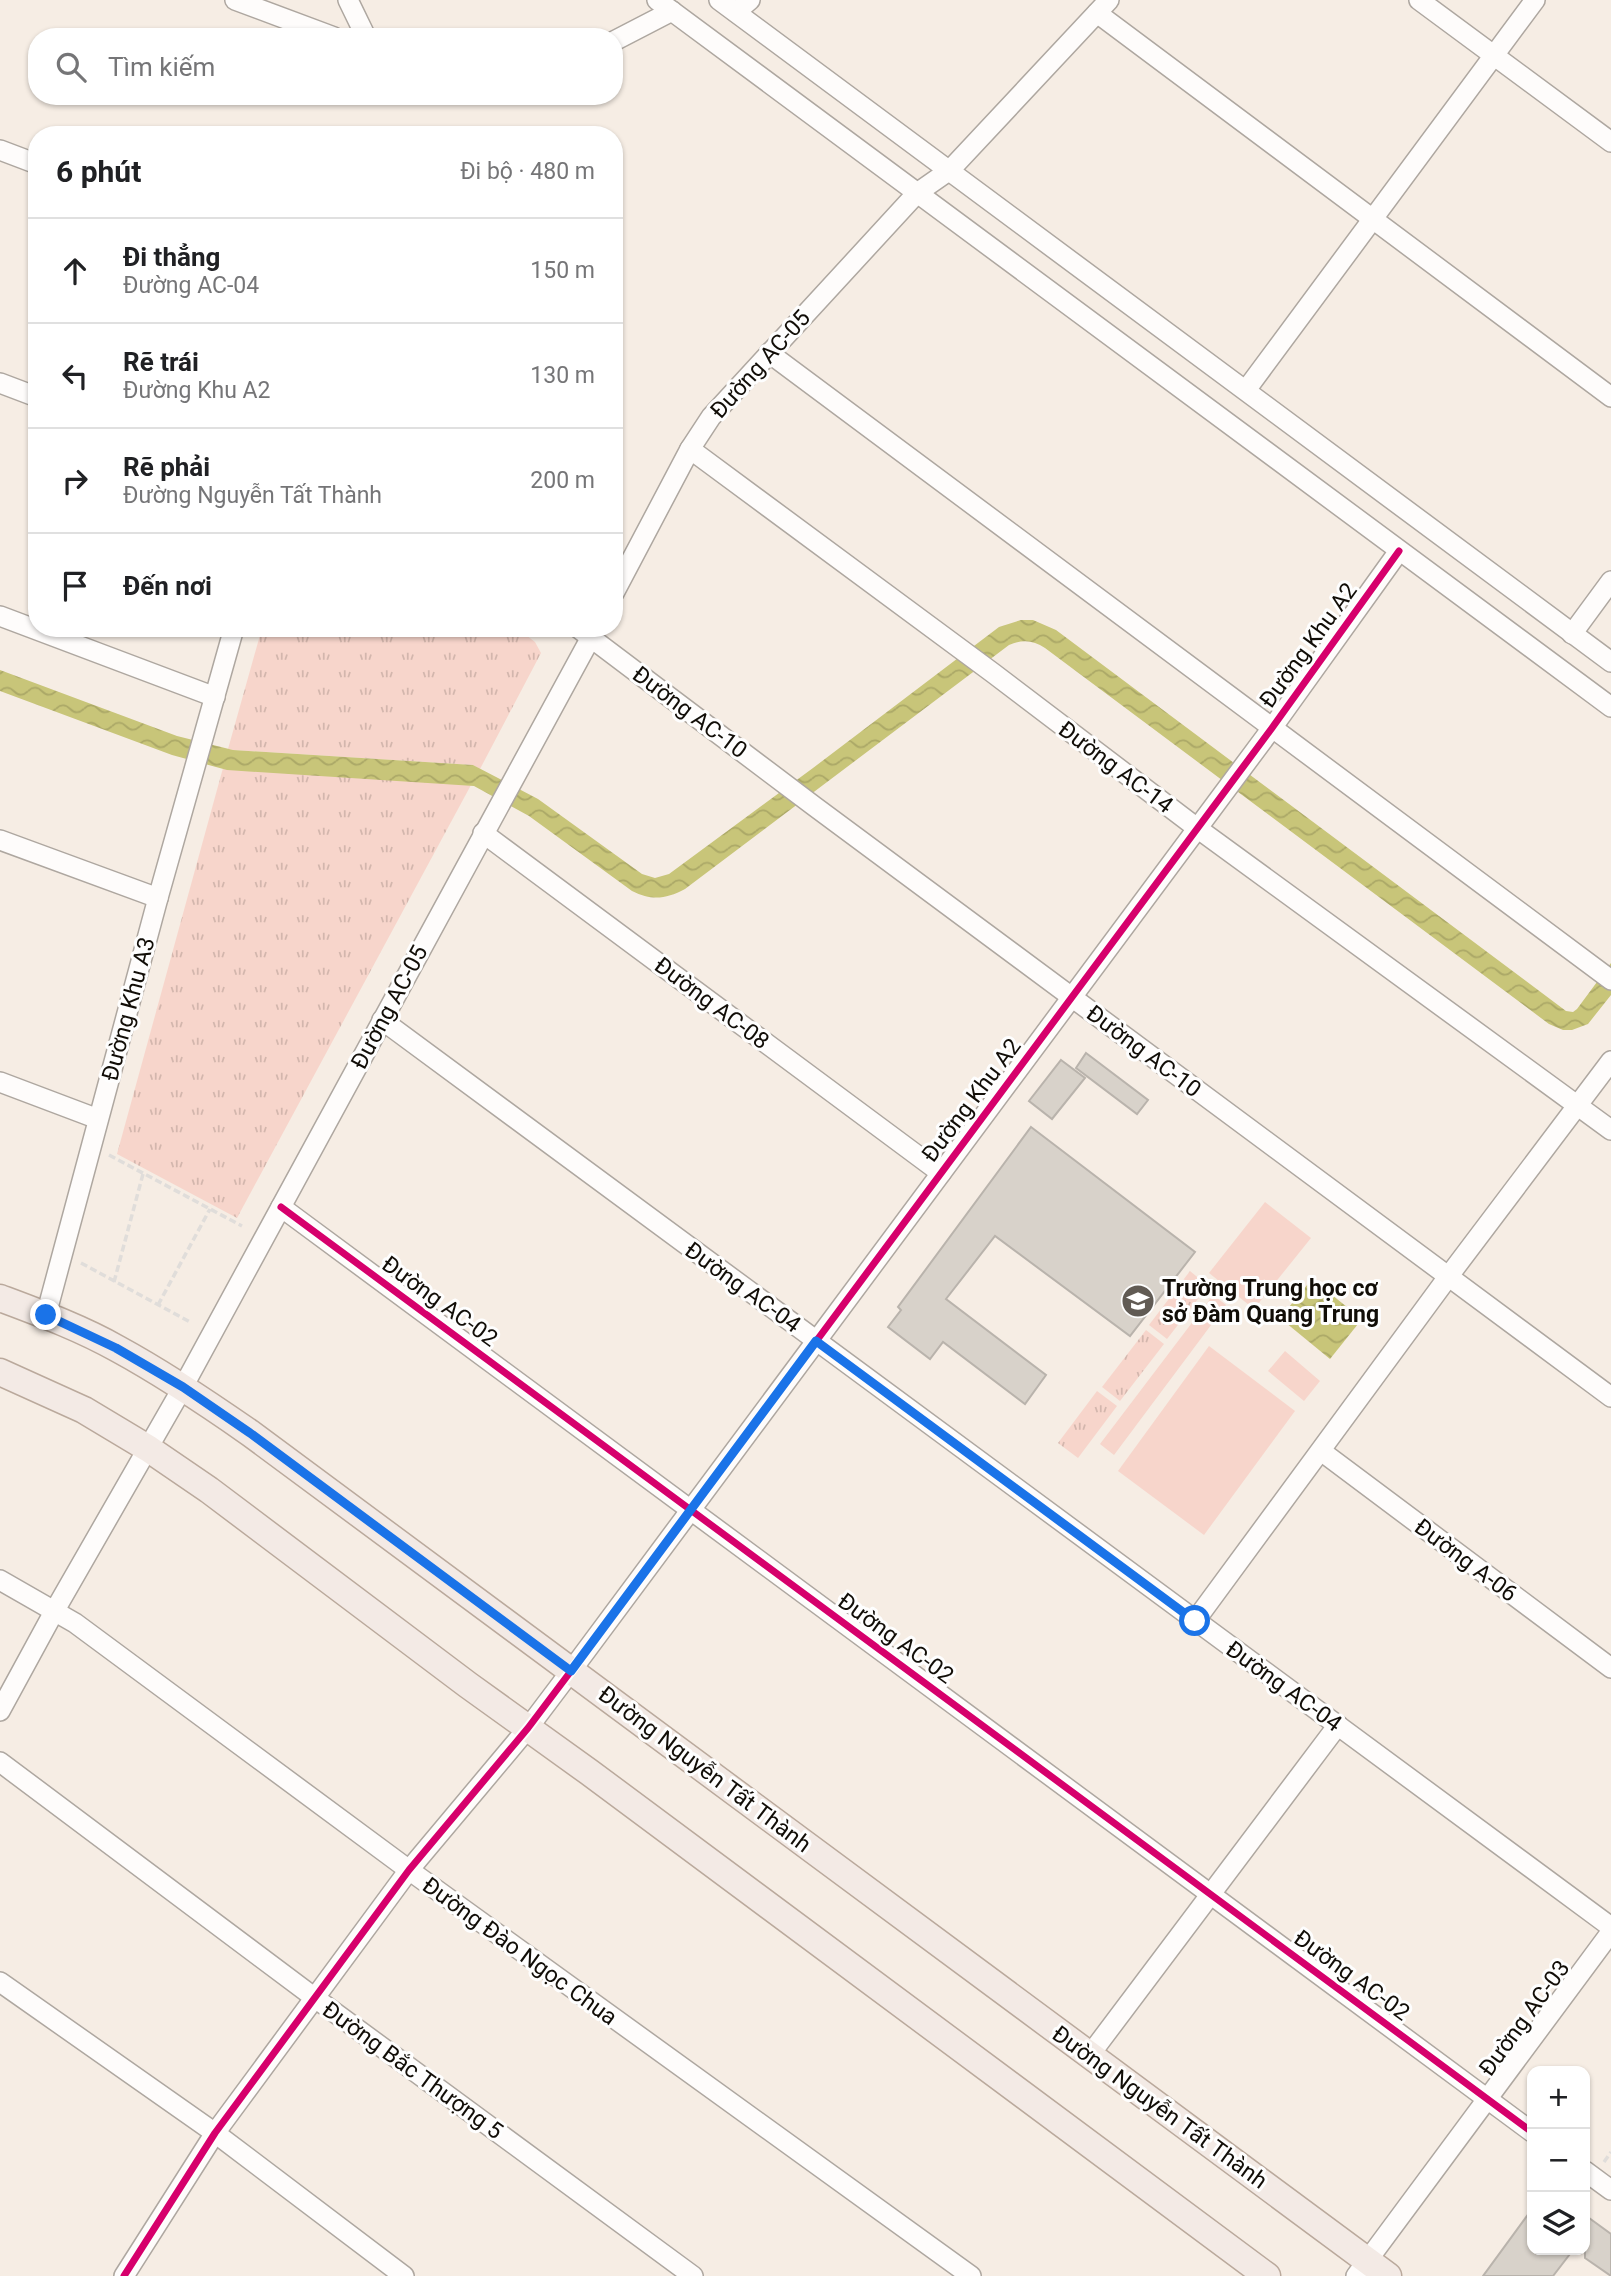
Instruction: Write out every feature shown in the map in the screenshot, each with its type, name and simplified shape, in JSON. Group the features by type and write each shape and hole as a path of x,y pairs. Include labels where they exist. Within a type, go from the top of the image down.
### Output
{"main road":[{"name":"Đường Nguyễn Tất Thành","path":"0,1298 46,1315 116,1348 183,1387 250,1433 1090,2056 1371,2271"},
{"path":"0,1372 84,1410 149,1449 209,1490 1267,2276"}],"street":[{"path":"235,0 310,28"},
{"path":"348,0 362,28"},
{"path":"719,0 743,6 950,170 1611,662"},
{"path":"1419,0 1611,142"},
{"path":"1246,390 1535,0"},
{"path":"623,35 664,6 1611,707"},
{"path":"1103,7 1373,219 1611,397"},
{"name":"Đường AC-05","path":"623,576 690,449 711,417 917,193 950,170 1103,7"},
{"path":"0,150 28,161"},
{"path":"769,353 1603,974"},
{"path":"0,383 28,394"},
{"name":"Đường AC-14","path":"690,449 993,673 1196,828 1611,1130"},
{"name":"Đường Khu A2","path":"124,2276 215,2133 408,1870 528,1728 571,1671 1272,728 1399,551"},
{"path":"1572,634 1611,581"},
{"path":"0,617 28,627"},
{"path":"54,637 215,696"},
{"name":"Đường Khu A3","path":"46,1315 231,637"},
{"name":"Đường AC-05","path":"0,1712 55,1610 149,1449 281,1207 494,814 585,637"},
{"name":"Đường AC-10","path":"596,637 814,806 1611,1397"},
{"name":"Đường AC-08","path":"483,834 941,1173"},
{"path":"0,840 158,898"},
{"name":"Đường AC-04","path":"382,1020 1611,1930"},
{"path":"1195,1621 1611,1061"},
{"path":"0,1082 98,1119"},
{"name":"Đường AC-02","path":"281,1207 1528,2129"},
{"name":"Đường A-06","path":"1321,1451 1611,1668"},
{"name":"Đường Đào Ngọc Chua","path":"0,1580 55,1610 408,1870 971,2276"},
{"path":"1090,2056 1338,1726"},
{"name":"Đường Bắc Thượng 5","path":"0,1762 693,2276"},
{"name":"Đường AC-03","path":"1371,2271 1488,2099 1611,1930"},
{"path":"0,1982 215,2133 404,2276"},
{"path":"1590,2175 1611,2190"}],"path":[{"path":"109,1155 242,1226"},
{"path":"114,1282 144,1174"},
{"path":"158,1305 210,1209"},
{"path":"79,1263 190,1322"},
{"path":"1604,2162 1611,2152"}],"green space":[{"path":"259,637 529,637 541,653 480,769 473,765 228,749"},
{"path":"223,768 471,785 237,1218 117,1154"},
{"path":"1265,1202 1311,1238 1254,1309 1209,1273"},
{"path":"1190,1271 1208,1286 1167,1339 1149,1325"},
{"path":"1213,1295 1226,1305 1114,1455 1100,1444"},
{"path":"1146,1330 1164,1344 1120,1401 1102,1387"},
{"path":"1209,1346 1295,1411 1204,1535 1118,1471"},
{"path":"1285,1351 1320,1381 1304,1401 1268,1371"},
{"path":"1097,1391 1117,1406 1078,1458 1058,1443"}],"water":[{"path":"1021,620 1033,620 1056,630 1566,1011 1573,1012 1577,1009 1611,963 1611,995 1588,1024 1572,1030 1563,1030 1549,1024 1045,648 1032,642 1023,641 1009,645 685,889 659,897 632,891 529,816 474,786 227,770 172,755 0,691 0,670 177,736 233,750 473,765 538,799 642,874 655,878 669,874 999,627"},
{"path":"1312,1279 1362,1319 1330,1359 1280,1318"}],"building":[{"path":"1086,1053 1148,1100 1137,1114 1076,1068"},
{"path":"1061,1060 1085,1078 1052,1119 1029,1101"},
{"path":"1031,1127 1195,1252 1130,1336 995,1236 946,1299 1046,1375 1025,1404 943,1342 930,1359 888,1327 901,1310 898,1307"},
{"path":"1527,2216 1527,2255 1569,2255 1553,2276 1483,2276"},
{"path":"1590,2219 1611,2234 1611,2276 1585,2258 1585,2255 1590,2255"}],"cycle path":[{"path":"124,2276 215,2133 409,1870 528,1728 571,1671 1272,728 1399,551"},
{"path":"281,1207 1528,2129"}],"place":[{"name":"Trường Trung học cơ sở Đàm Quang Trung","path":"1138,1301"}],"route":[{"path":"46,1315 116,1348 183,1387 250,1433 571,1671 816,1341 1195,1621"}]}
